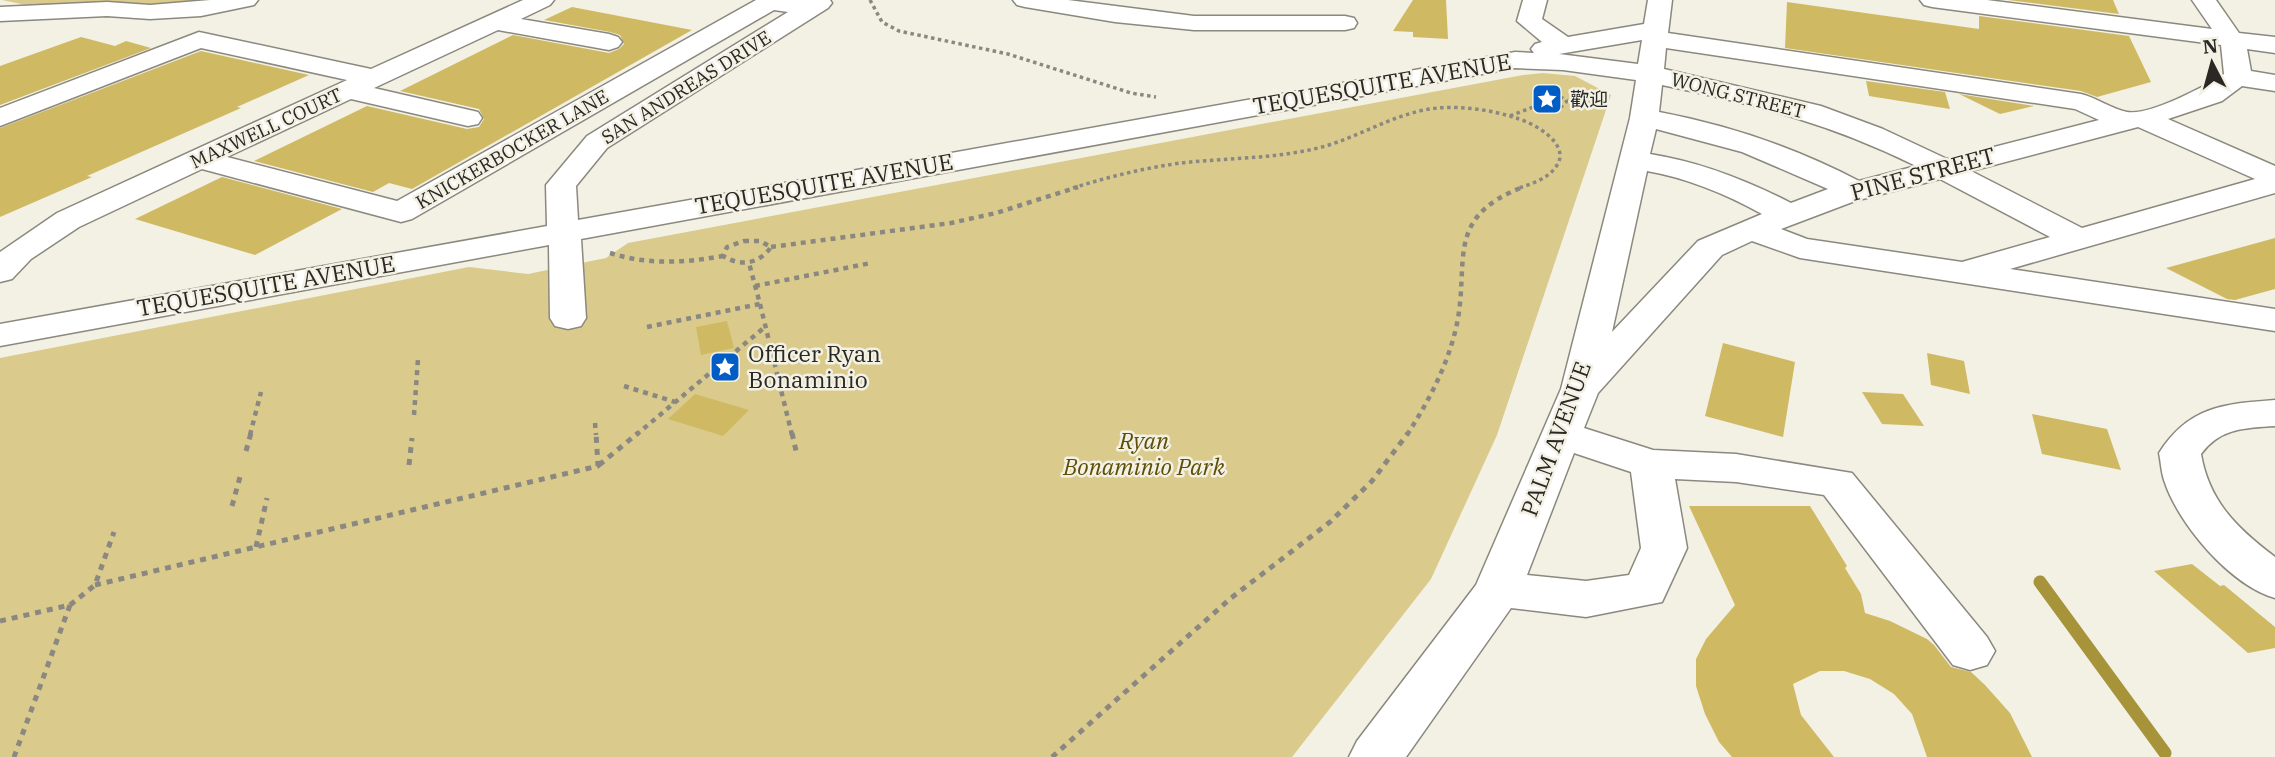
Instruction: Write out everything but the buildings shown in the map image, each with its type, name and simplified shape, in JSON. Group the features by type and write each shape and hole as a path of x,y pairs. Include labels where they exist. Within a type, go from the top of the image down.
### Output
{"street":[{"path":"0,14 107,9 163,12 201,9 246,0"},
{"name":"MAXWELL COURT","path":"0,272 19,252 68,220 542,0"},
{"path":"1025,0 1115,15 1194,11 1338,33 1359,0"},
{"path":"1535,0 1529,21 1562,46"},
{"name":"PALM AVENUE","path":"1377,757 1498,589 1580,389 1644,118 1660,0"},
{"path":"1932,0 2275,45"},
{"path":"2204,0 2230,39 2239,67 2237,77 2275,83"},
{"name":"KNICKERBOCKER LANE","path":"199,159 401,212 770,2 818,5"},
{"name":"SAN ANDREAS DRIVE","path":"568,318 567,254 561,185 597,142 818,5"},
{"path":"496,22 609,43"},
{"path":"1515,60 1527,52 1656,35 2081,102 2134,120 2275,177"},
{"path":"0,118 199,40 374,78"},
{"name":"TEQUESQUITE AVENUE","path":"0,335 1515,60 1554,60 1649,74"},
{"name":"WONG STREET","path":"1649,74 1788,104 1871,135 1943,168 2078,239"},
{"name":"PINE STREET","path":"1580,389 1710,248 1751,229 1855,191 2176,109 2212,94 2237,77"},
{"path":"348,90 468,117"},
{"path":"1644,118 1686,125 1824,173 1855,191"},
{"path":"1632,160 1681,168 1747,193 1789,215"},
{"path":"1961,272 2275,183"},
{"path":"1751,229 1800,248 2275,320"},
{"path":"2275,412 2214,420 2193,434 2180,453 2186,483 2206,519 2248,562 2275,581"},
{"path":"1561,435 1651,464 1736,468 1837,482 1970,651"},
{"path":"1498,589 1586,599 1645,590 1664,548 1651,464"}],"path":[{"path":"870,0 881,22 899,31 1008,54 1131,93 1162,98"},
{"path":"1510,116 1541,104 1556,107 1565,105 1567,101 1557,95 1543,94 1535,98 1541,104"},
{"path":"723,256 727,247 744,240 763,240 771,247 907,231 1023,206 1087,183 1186,161 1314,149 1349,140 1410,111 1460,107 1510,116 1546,133 1555,143 1560,155 1556,169 1546,178 1509,192 1475,218 1464,240 1460,270 1460,305 1455,335 1430,398 1391,459 1331,521 1232,597 1052,757"},
{"path":"608,253 643,262 668,263 723,256 732,263 749,263 765,257 771,247"},
{"path":"749,263 797,455"},
{"path":"755,286 871,263"},
{"path":"647,327 760,304"},
{"path":"0,621 70,605 95,585 598,466 766,326"},
{"path":"414,415 418,359"},
{"path":"624,386 675,402"},
{"path":"246,451 261,392"},
{"path":"595,423 598,466"},
{"path":"409,465 412,438"},
{"path":"232,506 240,477"},
{"path":"256,547 267,498"},
{"path":"95,585 114,533"},
{"path":"14,757 70,605"}],"green space":[{"path":"2,0 216,0 183,5 26,5"},
{"name":"Ryan Bonaminio Park","path":"1543,73 1575,76 1611,95 1497,435 1431,579 1292,757 0,757 0,358 469,267 528,274 606,258 628,243"}],"waterway":[{"path":"2040,582 2165,753"}],"place":[{"name":"歡迎","path":"1547,99"},
{"name":"Officer Ryan Bonaminio","path":"725,367"}]}
